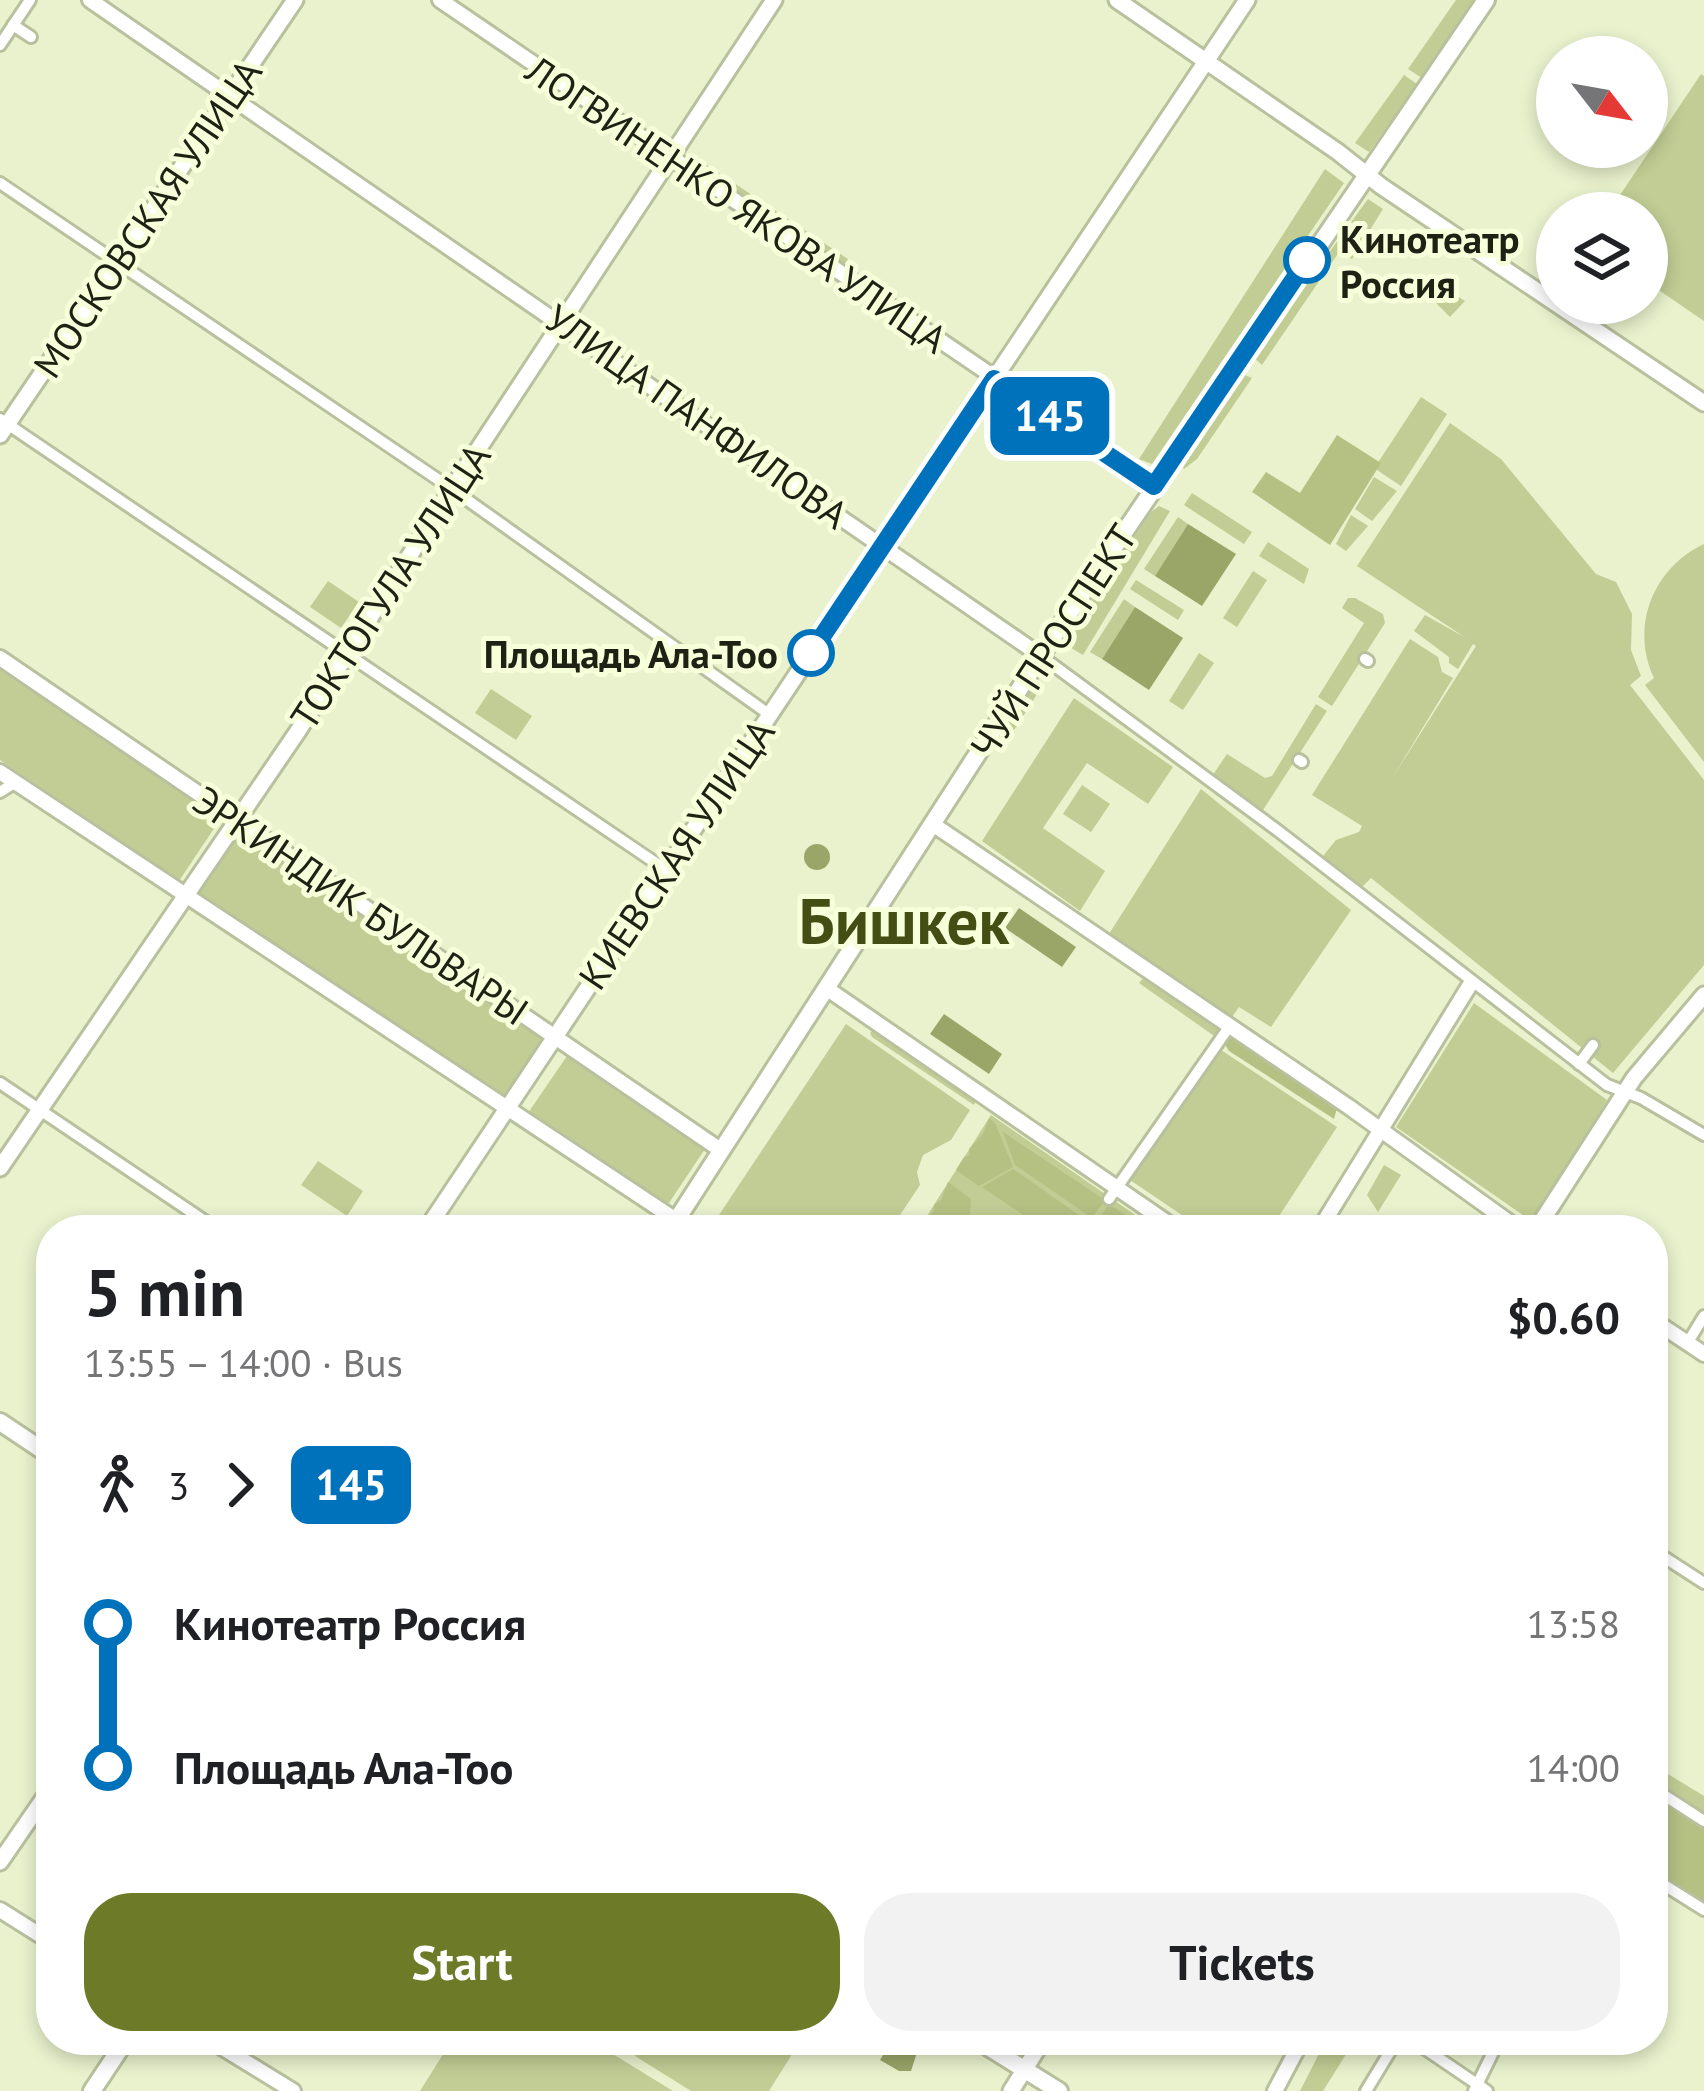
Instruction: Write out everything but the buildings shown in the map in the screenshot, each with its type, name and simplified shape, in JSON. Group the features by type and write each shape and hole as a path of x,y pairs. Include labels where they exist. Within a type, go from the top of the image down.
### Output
{"main road":[{"name":"МОСКОВСКАЯ УЛИЦА","path":"2,426 295,0"},
{"name":"ТОКТОГУЛА УЛИЦА","path":"0,1168 237,823 774,0"},
{"path":"1117,0 1365,173 1702,396"},
{"name":"КИЕВСКАЯ УЛИЦА","path":"436,1215 1247,0"},
{"name":"ЧУЙ ПРОСПЕКТ","path":"680,1215 1041,656 1486,0"},
{"path":"1546,1215 1624,1092 1704,995"},
{"path":"0,1423 36,1446"},
{"path":"0,1862 36,1810"},
{"path":"92,2091 116,2055"},
{"path":"1001,2055 1059,2091"},
{"path":"1011,2091 1033,2055"}],"street":[{"path":"0,45 30,0"},
{"name":"УЛИЦА ПАНФИЛОВА","path":"90,0 1041,656 1607,1085 1641,1097 1704,1136"},
{"name":"ЛОГВИНЕНКО ЯКОВА УЛИЦА","path":"440,0 1154,486"},
{"path":"13,25 31,37"},
{"path":"0,183 452,488 770,715"},
{"path":"2,426 666,870"},
{"name":"ЭРКИНДИК БУЛЬВАРЫ","path":"0,658 722,1151"},
{"path":"0,772 508,1107 659,1215"},
{"path":"0,792 16,782"},
{"path":"934,825 1499,1215"},
{"path":"1328,1215 1471,983"},
{"path":"829,990 1113,1194 1151,1215"},
{"path":"1113,1194 1229,1027"},
{"path":"1579,1064 1592,1046"},
{"path":"0,1083 196,1215"},
{"path":"1688,1342 1704,1316"},
{"path":"1668,1329 1704,1354"},
{"path":"1668,1560 1704,1583"},
{"path":"1668,1798 1704,1821"},
{"path":"1668,1887 1704,1910"},
{"path":"0,1910 36,1933"},
{"path":"234,2055 293,2091"},
{"path":"1275,2091 1293,2055"},
{"path":"1372,2089 1389,2055"},
{"path":"1433,2055 1479,2089 1493,2055"}],"shaded area":[{"path":"1456,0 1476,0 1422,78 1408,69"},
{"path":"1404,75 1417,84 1369,152 1355,143"},
{"path":"1704,76 1704,321 1668,296 1668,192 1622,192 1638,168 1668,168 1668,123"},
{"path":"698,159 848,259 842,268 693,167"},
{"path":"1325,169 1344,183 1152,464 1139,459"},
{"path":"1368,199 1383,209 1352,259 1339,252 1262,365 1253,357"},
{"path":"1426,276 1465,301 1450,317 1419,286"},
{"path":"1243,374 1252,378 1197,459 1184,469 1181,464"},
{"path":"1421,397 1447,414 1401,486 1377,470 1379,461"},
{"path":"1450,423 1501,459 1596,574 1616,582 1632,614 1631,650 1641,676 1630,685 1704,780 1704,965 1613,1073 1371,878 1362,887 1323,856 1336,840 1359,832 1362,826 1312,795 1410,639 1438,657 1442,672 1453,678 1391,780 1476,646 1458,669 1449,663 1449,657 1414,631 1425,615 1466,638 1357,566"},
{"path":"1337,435 1381,463 1330,545 1252,492 1266,472 1300,493"},
{"path":"1374,477 1397,491 1372,521 1355,509"},
{"path":"1192,493 1252,532 1244,544 1184,505"},
{"path":"1159,506 1170,511 1083,655 1063,643 1151,512"},
{"path":"1351,515 1368,526 1346,551 1336,544"},
{"path":"1178,517 1188,524 1155,576 1144,569"},
{"path":"1188,524 1236,554 1202,606 1155,576"},
{"path":"1268,542 1309,569 1304,584 1259,556"},
{"path":"1704,544 1704,762 1645,685 1654,678 1645,638 1646,619 1659,583"},
{"path":"1253,571 1267,580 1237,627 1223,618"},
{"path":"1136,580 1184,610 1178,620 1130,589"},
{"path":"328,581 359,602 341,628 310,607"},
{"path":"1348,598 1383,614 1385,623 1332,706 1318,697 1364,623 1342,608"},
{"path":"1124,599 1135,607 1102,659 1090,652"},
{"path":"1135,607 1183,638 1149,690 1102,659"},
{"path":"1199,653 1214,663 1183,710 1169,701"},
{"path":"0,669 221,818 179,881 0,760"},
{"path":"1033,678 1043,685 1002,749 992,743"},
{"path":"491,689 532,716 516,740 475,713"},
{"path":"1074,698 1173,767 1148,804 1087,763 1043,828 1105,871 1080,911 982,841"},
{"path":"1316,704 1327,711 1263,810 1212,776 1227,754 1265,778 1272,776"},
{"path":"1082,785 1110,804 1091,832 1063,814"},
{"path":"1201,789 1351,910 1271,1027 1239,1007 1230,1020 1109,934"},
{"path":"239,830 550,1040 507,1103 197,893"},
{"path":"817,844 830,857 817,870 804,857"},
{"path":"1019,908 1076,947 1062,967 1005,928"},
{"path":"1144,977 1221,1032 1217,1038 1139,983"},
{"path":"1474,1003 1607,1100 1537,1215 1523,1215 1396,1127"},
{"path":"944,1014 1002,1054 989,1074 930,1034"},
{"path":"846,1024 970,1110 951,1140 923,1155 917,1172 920,1185 900,1215 719,1215"},
{"path":"875,1028 978,1097 974,1105 872,1037"},
{"path":"1230,1035 1337,1108 1334,1119 1229,1051 1224,1043"},
{"path":"1218,1048 1337,1127 1280,1215 1182,1215 1130,1180"},
{"path":"569,1053 707,1146 665,1209 526,1116"},
{"path":"991,1115 1135,1215 928,1215"},
{"path":"989,1118 1013,1167 979,1186 956,1170 970,1155 969,1149 983,1134"},
{"path":"1003,1132 1105,1200 1094,1215 1088,1215 1015,1165"},
{"path":"318,1161 363,1191 346,1215 301,1185"},
{"path":"1384,1165 1401,1175 1378,1212 1367,1195"},
{"path":"1013,1169 1079,1215 1023,1215 982,1187"},
{"path":"948,1182 971,1199 970,1215 930,1215"},
{"path":"1109,1204 1125,1215 1101,1215"},
{"path":"1668,1774 1704,1796 1704,1816 1668,1793"},
{"path":"1668,1805 1704,1828 1704,1904 1668,1881"},
{"path":"443,2055 614,2055 673,2091 420,2091"},
{"path":"792,2055 769,2091 691,2091 635,2056"},
{"path":"883,2055 916,2055 911,2071 899,2071 880,2060"},
{"path":"1318,2055 1346,2055 1323,2091 1300,2091"}],"bus line":[{"name":"145","path":"811,653 994,379 1154,486 1307,260"}],"place":[{"name":"Кинотеатр Россия","path":"1307,260"},
{"name":"Площадь Ала-Тоо","path":"811,653"}],"district":[{"name":"Бишкек","path":"904,920"}]}
